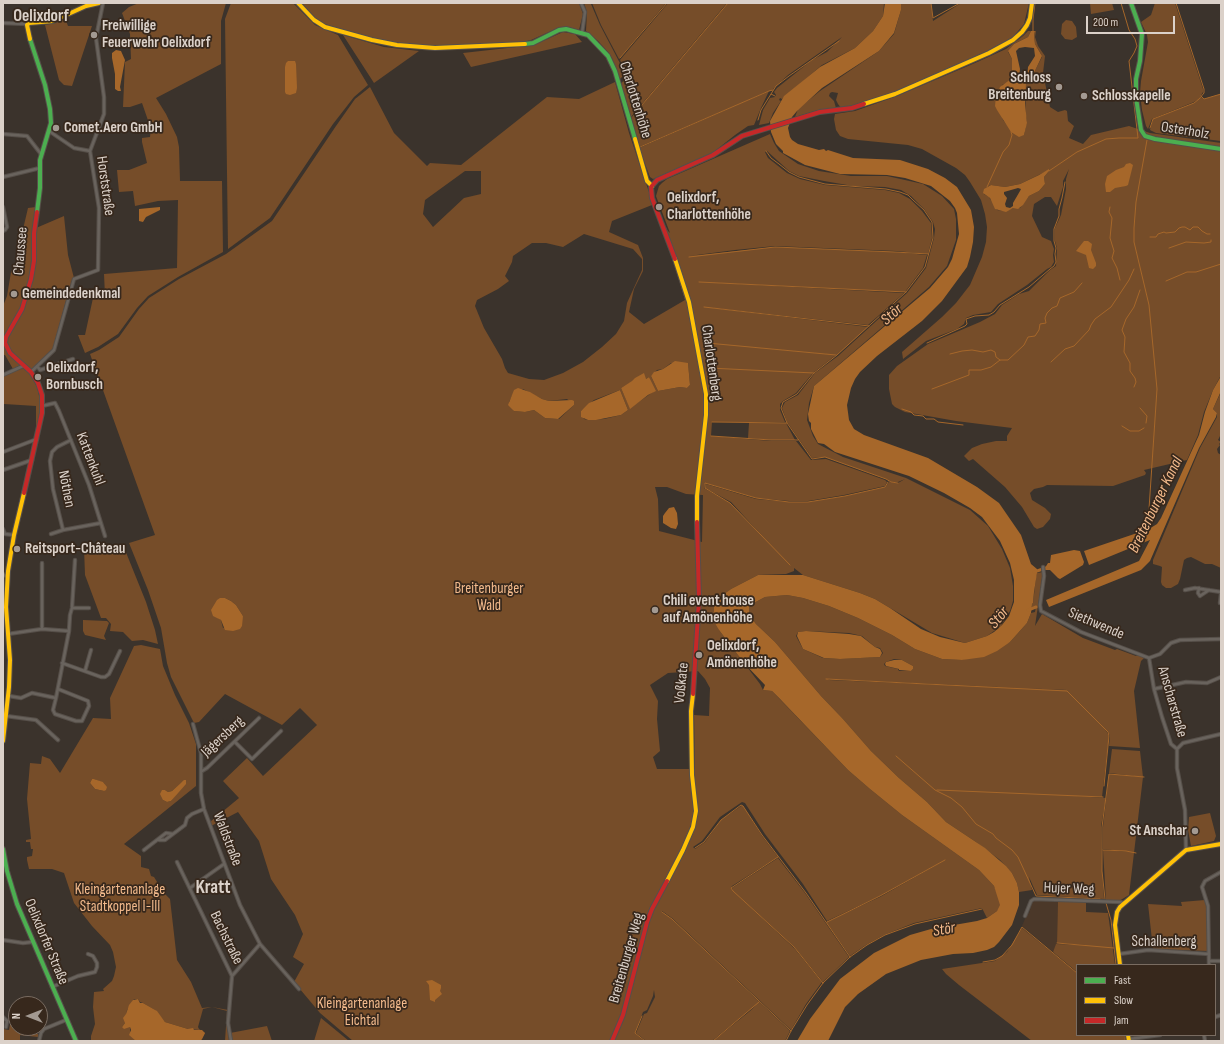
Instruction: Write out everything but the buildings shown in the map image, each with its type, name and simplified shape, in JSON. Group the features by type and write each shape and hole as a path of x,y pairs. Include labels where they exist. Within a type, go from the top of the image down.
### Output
{"street":[{"path":"3,23 27,24 53,22 86,6 99,3"},
{"name":"Horststraße","path":"31,372 54,350 74,280 98,270 99,208 90,150 104,114 104,97 96,38 103,3"},
{"path":"298,3 314,20 325,27 372,40 397,45 435,48 519,45 533,43 559,30 566,29 581,33 585,12 581,3"},
{"path":"652,186 657,180 713,155 738,138 820,112 852,108 895,94 989,53 1013,40 1022,32 1030,18 1032,3"},
{"name":"Osterholz","path":"1131,3 1142,34 1140,61 1136,79 1136,98 1139,125 1145,136 1169,142 1221,149"},
{"name":"Chaussee","path":"7,577 14,535 41,422 42,406 40,387 31,372 10,353 5,346 5,341 22,309 31,279 34,261 34,233 40,184 41,154 51,123 50,109 45,86 28,34 27,24"},
{"name":"Charlottenhöhe","path":"581,33 588,35 593,39 609,57 615,71 647,181 652,186 650,192 664,229"},
{"path":"49,132 74,148 90,150"},
{"path":"3,134 27,136 41,154"},
{"path":"3,177 40,168"},
{"path":"3,207 7,227 3,231"},
{"name":"Charlottenberg","path":"664,229 689,302 706,394 706,415 697,500 698,552"},
{"path":"36,366 40,370 73,359"},
{"path":"3,375 23,366"},
{"name":"Kattenkuhl","path":"42,406 55,403 89,485 105,536"},
{"path":"3,452 37,439"},
{"name":"Nöthen","path":"63,530 53,489 50,461 52,452 57,447 71,440"},
{"path":"3,470 32,460"},
{"name":"Nöthen","path":"51,534 63,530 101,523"},
{"path":"3,529 5,534 14,535"},
{"name":"Voßkate","path":"696,817 692,775 691,711 700,600 698,552"},
{"path":"58,689 88,701 89,706 82,721 76,721 55,714 53,710 69,631 75,560"},
{"path":"42,563 42,629"},
{"name":"Siethwende","path":"1043,567 1044,571 1040,605 1043,612 1081,632 1149,658"},
{"path":"3,574 7,577 6,607 10,660 3,741"},
{"path":"1185,590 1199,588 1221,593 1220,604"},
{"path":"1199,588 1198,593 1200,596 1209,590"},
{"path":"72,608 89,608"},
{"path":"8,634 42,629 69,631"},
{"path":"1149,658 1160,654 1171,643 1180,640 1221,640"},
{"path":"85,671 91,650"},
{"path":"62,663 101,677 107,676 120,651"},
{"name":"Anscharstraße","path":"1149,658 1154,689 1171,744 1177,749"},
{"path":"1154,689 1186,682 1207,683 1221,677"},
{"path":"8,696 21,698 33,693 56,698"},
{"path":"6,716 36,720 58,740"},
{"name":"Jägersberg","path":"202,771 235,742 259,718"},
{"name":"Waldstraße","path":"193,724 200,747 202,771 201,793 204,809 243,912 260,944 299,989"},
{"path":"235,742 252,759 281,731"},
{"path":"1186,850 1185,810 1177,768 1177,749 1183,743 1221,734"},
{"path":"144,850 159,840 166,833 173,834 185,825 187,818 204,809"},
{"name":"Breitenburger Weg","path":"612,1041 623,1015 647,922 652,909 694,827 696,817"},
{"path":"1120,964 1116,918 1117,912 1124,903 1186,850 1221,844"},
{"name":"Oelixdorfer Straße","path":"3,849 12,890 22,917 76,1041"},
{"name":"Bachstraße","path":"177,862 232,976"},
{"path":"190,888 224,864"},
{"path":"1221,872 1205,880 1202,887 1208,906 1209,961 1221,962"},
{"name":"Hujer Weg","path":"1025,916 1031,901 1034,899 1124,903"},
{"path":"3,940 23,943 32,942"},
{"path":"231,1041 228,1023 232,976 260,944"},
{"name":"Schallenberg","path":"1119,954 1153,950 1209,954"},
{"path":"52,987 78,976 95,971 97,967 96,960 93,956 88,954"},
{"path":"3,1017 7,1021 6,1027"},
{"path":"39,1041 41,1033 44,1029 66,1020"},
{"path":"1129,1038 1150,1036"}],"shaded area":[{"path":"1034,900 1058,900 1057,943 1053,952 1022,926"}],"green space":[{"path":"139,3 226,3 221,21 221,64 156,98 166,114 177,137 179,147 180,181 222,181 223,252 178,277 148,296 118,334 98,347 85,353 78,335 85,335 93,298 105,296 104,274 177,268 178,200 158,201 135,206 133,191 119,192 117,170 129,170 147,163 142,138 150,137 151,129 142,103 130,107 123,107 125,62 131,59 130,34 122,13 129,7"},
{"path":"231,3 293,3 315,25 338,35 368,85 354,97 333,124 270,218 228,249 225,19"},
{"path":"302,3 579,3 583,14 579,30 568,27 558,28 531,40 519,43 432,46 397,43 370,38 343,30 325,24 315,18"},
{"path":"584,3 591,4 600,25 623,69 623,76 619,80 612,58 608,52 586,31 587,12"},
{"path":"592,3 666,3 619,59 601,25"},
{"path":"668,3 727,3 631,117 621,84 626,77 626,73 620,60"},
{"path":"728,3 884,3 883,16 873,31 855,48 822,65 782,99 780,98 779,100 781,101 773,113 769,123 759,125 763,110 770,98 775,97 776,95 774,92 777,88 812,60 827,52 842,37 788,75 772,90 639,147 631,118"},
{"path":"901,3 931,3 933,21 961,3 1029,3 1024,24 1013,37 1004,43 935,76 895,93 854,107 841,108 836,100 838,93 832,92 829,96 834,101 836,108 815,111 795,117 798,109 820,91 879,51 894,34 901,10"},
{"path":"1090,3 1112,3 1114,10 1091,14"},
{"path":"1155,3 1175,3 1203,92 1199,99 1194,102 1152,119 1148,129 1142,110 1140,93 1148,42 1147,35 1141,22 1151,15"},
{"path":"65,18 68,26 92,26 72,86 64,85 59,80 45,25 55,23"},
{"path":"1066,20 1072,21 1076,27 1077,37 1072,40 1065,39 1061,34 1062,24"},
{"path":"1028,31 1031,31 1028,37 1014,44 1008,52 1012,59 1012,74 1009,82 1002,85 1002,116 1003,120 1011,130 1024,135 1027,121 1025,87 1042,57 1035,44 1034,35 1036,31 1035,37 1038,46 1045,56 1043,73 1050,107 1058,112 1065,110 1067,111 1068,121 1074,126 1069,138 1083,144 1091,135 1129,126 1150,133 1221,143 1221,375 1204,412 1198,435 1187,460 1144,470 1146,473 1145,475 1113,486 1047,485 1034,489 1030,493 1032,500 1045,508 1051,514 1050,519 1043,527 1037,529 1034,527 1022,507 1005,487 973,459 969,461 964,456 972,448 982,444 996,441 1007,441 1007,436 1012,428 956,421 905,412 892,404 889,389 889,375 897,366 928,344 995,314 1002,305 1019,294 1029,291 1056,266 1057,248 1055,241 1055,228 1061,215 1066,189 1066,179 1069,169 1063,181 1063,187 1057,206 1051,197 1045,197 1034,204 1032,216 1042,237 1051,241 1054,249 1054,262 1051,267 998,304 991,312 973,315 966,318 964,324 957,329 926,341 903,359 902,352 942,317 956,303 970,285 982,257 986,242 987,227 981,200 965,175 956,168 922,149 908,145 848,139 840,136 836,130 834,119 835,114 855,111 897,96 975,63 1006,49","holes":["1049,170 1044,177 1045,184 1039,191 1029,196 1020,208 1013,208 1004,211 997,210 989,197 984,194 987,187 991,185 1005,187 1020,184"]},
{"path":"563,32 575,34 582,42 471,67 463,53 534,45"},
{"path":"343,35 384,47 419,51 374,83"},
{"name":"Breitenburger Wald","path":"615,82 629,133 651,198 670,233 656,196 659,186 662,183 667,179 770,134 779,151 798,164 819,171 851,176 887,176 923,184 942,196 954,209 956,219 956,240 947,266 929,287 814,386 809,403 807,420 813,436 818,444 843,457 906,478 970,510 988,526 1002,549 1010,568 1013,586 1013,601 1010,611 1001,626 987,636 965,643 932,633 875,599 803,575 794,568 794,571 786,574 758,575 731,589 718,600 714,606 719,630 763,690 772,691 848,770 870,789 902,815 979,870 994,886 1000,900 1000,908 987,918 982,908 914,923 884,935 850,956 826,922 880,897 945,860 880,896 827,921 803,884 765,834 745,803 742,802 720,817 702,841 693,847 695,849 705,842 721,820 743,806 762,836 778,857 731,888 794,948 822,982 806,1004 791,1030 672,918 662,912 672,919 790,1031 785,1041 713,1041 756,1005 712,1041 646,1041 636,1033 644,1014 647,1013 655,997 654,990 647,1010 643,1012 635,1033 644,1041 353,1041 320,1013 294,982 304,964 293,957 303,934 295,915 271,879 259,841 238,812 211,826 210,822 239,798 223,781 247,758 263,776 317,725 300,708 282,725 225,694 199,722 194,723 171,677 161,628 148,590 129,543 155,535 90,354 119,337 139,309 149,298 179,279 226,254 272,221 355,99 370,87 394,133 427,166 430,163 461,165 547,97 579,99","holes":["767,151 789,171 799,176 853,186 885,187 901,190 911,196 924,209 933,222 935,229 926,268 907,293 838,356 815,373 798,395 785,402 782,408 787,422 812,458 825,457 891,482 898,482 905,479 898,483 889,482 885,487 845,496 808,502 789,502 756,499 706,484 705,488 731,502 763,537 730,503 704,488 705,483 756,498 808,501 885,486 887,482 826,459 811,460 796,441 771,441 711,436 712,422 785,422 780,410 780,404 796,393 813,373 836,355 709,343 837,355 868,327 705,307 868,325 904,293 701,282 905,292 923,268 927,255 895,252 775,247 689,256 775,246 896,251 928,254 932,238 931,223 910,199 899,193 885,190 825,185 800,179 787,173 768,158 765,152","465,171 481,171 481,194 464,198 433,227 423,214 425,200","652,205 667,240 685,300 644,324 629,312 634,289 643,271 643,258 638,245 609,232 612,221","584,234 633,249 642,259 642,270 627,303 624,321 616,334 583,362 563,373 544,380 529,379 508,373 502,359 484,328 475,306 477,300 498,289 509,281 505,276 512,262 513,256 532,243 546,243 563,247","671,363 688,363 690,385 687,388 680,387 658,391 651,376 657,370 663,369","649,377 653,392 630,408 621,388 633,381 646,379","523,389 542,399 549,401 567,399 574,405 559,419 545,418 534,410 525,412 514,411 509,402 512,396","620,390 628,410 621,415 604,419 584,419 581,411 594,400","655,487 667,487 686,494 703,495 702,542 659,531 658,499","225,598 236,605 243,616 223,628 221,620 218,618","698,671 710,688 709,716 694,715 695,769 657,769 653,757 660,751 657,719 658,701 650,685 668,673"]},
{"path":"769,91 754,125 748,126 710,155 653,179 650,177 639,148"},
{"path":"1221,94 1221,141 1156,133 1150,130 1153,119 1194,103 1201,97 1204,99"},
{"path":"36,207 30,279 23,305 3,342 3,306 7,296 11,272 22,252 24,225 28,208"},
{"path":"64,216 68,255 74,278 68,293 53,349 31,370 18,359 7,345 7,339 25,306 33,280 36,228"},
{"path":"3,342 10,355 21,365 13,369 5,355 3,355"},
{"path":"23,367 30,374 37,387 41,404 40,421 36,438 36,406 4,404 4,376"},
{"path":"1221,392 1221,434 1218,440 1221,442 1219,444 1220,445 1217,449 1218,453 1221,455 1221,568 1212,564 1205,564 1191,557 1187,558 1184,560 1178,584 1171,588 1166,588 1161,582 1162,567 1153,564 1153,560 1200,448 1217,417 1217,413 1213,409"},
{"path":"749,423 786,423 795,440 748,438"},
{"path":"123,545 146,602 158,644 143,640 132,641 123,632 110,631 111,624 106,618 101,618 85,575 84,548"},
{"path":"1043,572 1035,626 1042,614 1083,638 1115,650 1117,649 1144,658 1141,661 1134,691 1140,748 1109,746 1110,736 1104,728 1109,736 1102,797 1076,796 1106,798 1101,826 1104,899 1037,895 1029,877 1032,890 1019,892 1017,883 1012,873 1000,860 946,822 927,802 871,751 775,642 756,624 750,616 749,611 749,607 752,604 765,597 787,595 803,598 829,606 858,618 892,635 915,649 942,659 962,660 1010,642 1027,623 1031,613 1035,612 1036,606 1032,607 1031,605 1033,603 1037,573","holes":["798,632 849,633 862,636 875,647 880,648 883,653 880,657 839,659 823,658 803,649 796,636","894,659 902,660 913,666 913,669 911,671 899,671 898,669 885,666 884,664","828,679 1020,688 829,680"]},
{"path":"83,620 107,621 109,623 104,636 106,640 85,635 83,631"},
{"name":"Kleingartenanlage Stadtkoppel I-III","path":"141,645 160,649 163,666 189,723 196,744 196,786 124,844 141,856 141,867 149,869 151,876 154,877 164,893 170,899 177,960 191,982 202,1008 212,1007 203,1009 198,1027 205,1033 201,1041 203,1034 199,1030 188,1029 165,1022 155,1010 140,1002 138,999 134,999 127,1010 125,1023 122,1027 130,1027 130,1032 136,1041 91,1041 95,1024 93,1007 94,992 104,991 103,989 112,981 116,967 113,952 110,945 92,926 74,903 64,873 52,869 29,869 27,860 27,857 32,856 33,849 31,849 30,842 26,842 26,840 31,839 27,799 30,763 41,764 42,756 50,759 60,773 93,718 111,719 110,698 134,646","holes":["92,779 104,783 104,791 95,789 90,783","182,782 171,801 167,802 163,800 165,790 168,792 172,791"]},
{"path":"1112,749 1140,751 1143,777 1109,773"},
{"path":"1109,774 1143,777 1129,895 1119,901 1106,901 1103,850 1131,852 1103,849 1103,827"},
{"path":"1210,813 1216,836 1214,841 1191,846 1188,830 1189,817"},
{"path":"778,858 805,893 849,957 823,982 794,947 733,891 732,888"},
{"path":"1058,900 1086,902 1086,912 1108,913 1115,964 1076,964 1076,971 1053,952 1056,944 1086,945 1057,943"},
{"path":"1205,900 1207,907 1207,951 1153,949 1148,904 1182,906 1181,902"},
{"path":"1022,928 1076,972 1076,1036 1124,1036 1125,1041 1032,1041 959,985 942,969 995,961 1007,952"},
{"path":"212,1007 228,1010 229,1041 225,1041 227,1011"},
{"path":"321,1018 349,1041 314,1041"},
{"path":"267,1026 272,1041 232,1041 230,1033"},
{"path":"3,1029 8,1030 8,1036 20,1036 20,1041 3,1041"}],"water":[{"name":"Stör","path":"885,3 901,3 901,10 894,33 879,51 822,88 797,111 792,117 788,128 790,137 798,144 819,150 828,150 853,158 900,160 928,169 945,178 957,187 971,210 974,227 973,242 967,267 942,301 922,321 877,356 860,372 855,379 847,405 849,420 854,429 864,435 928,458 977,487 999,503 1021,535 1031,564 1037,569 1031,613 1027,623 1010,642 997,651 984,657 962,660 942,659 915,649 892,635 858,618 829,606 803,598 787,595 765,597 752,604 749,607 749,611 750,616 756,624 775,642 871,751 927,802 946,822 985,848 1006,866 1012,873 1017,883 1019,905 1012,925 994,947 973,953 953,954 921,960 886,974 858,994 845,1007 828,1041 797,1041 810,1019 840,979 874,953 910,935 931,929 987,918 997,911 1000,905 994,886 979,870 902,815 870,789 848,770 772,691 763,690 765,685 744,663 715,623 714,606 723,595 731,589 758,575 803,575 860,593 875,599 921,629 940,637 965,643 987,636 994,632 1009,616 1014,602 1014,580 1010,563 1000,541 982,517 970,508 944,493 909,476 835,452 824,444 818,443 809,421 808,414 814,386 930,288 948,267 952,259 959,234 957,213 955,208 950,201 931,186 905,178 887,175 840,174 805,165 783,153 783,151 776,144 771,132 770,121 784,96 820,67 855,48 873,31 883,16"},
{"path":"1031,31 1035,31 1035,44 1042,56 1032,77 1026,83 1025,103 1027,123 1024,135 1019,137 1011,132 995,106 996,96 1000,87 1011,79 1012,59 1008,51 1014,44 1028,37","holes":["1019,48 1034,48 1035,56 1028,67 1027,79 1022,81 1019,78 1020,69 1016,51"]},
{"path":"116,50 121,51 125,60 120,87 121,91 115,89 115,74 112,53"},
{"path":"288,61 295,61 296,64 297,88 296,93 290,95 286,94 285,92 285,67"},
{"path":"1130,163 1133,165 1128,185 1115,188 1110,192 1106,192 1105,184 1107,176"},
{"path":"1049,169 1044,177 1045,184 1039,191 1029,196 1023,205 1018,209 1013,208 1006,212 995,209 990,198 983,193 984,189 991,185 1005,187 1020,184","holes":["1018,188 1021,189 1013,203 1013,206 1010,208 1006,207 1005,204 1007,198 1004,192"]},
{"path":"160,207 160,210 146,217 143,222 139,221 139,209"},
{"path":"1084,241 1088,241 1092,244 1091,250 1096,263 1096,266 1093,269 1089,268 1086,255 1076,251"},
{"path":"675,361 688,363 690,385 687,388 680,387 658,391 651,376 654,372 663,369"},
{"path":"644,373 646,379 649,377 656,391 648,395 630,409 621,388"},
{"path":"1221,376 1221,391 1213,409 1217,413 1216,417 1199,448 1150,561 1141,570 1049,607 1046,600 1139,561 1150,540 1089,565 1084,551 1149,529 1157,524 1199,435 1213,390"},
{"path":"518,388 549,401 572,400 574,401 574,405 558,419 545,418 534,410 525,412 514,411 508,405 514,390"},
{"path":"620,390 628,410 621,415 596,420 588,420 581,417 581,411 589,403"},
{"path":"674,507 677,513 678,524 676,529 663,523 663,516 665,513 669,508"},
{"path":"1074,550 1080,551 1084,562 1083,565 1060,579 1050,570 1045,570 1048,563 1050,563 1051,555"},
{"path":"220,598 225,598 236,605 243,616 242,626 240,629 233,631 225,630 221,620 213,616 211,610"},
{"path":"806,631 861,636 880,649 882,653 880,657 840,659 824,658 803,649 797,636 798,632"},
{"path":"902,660 913,666 913,669 911,671 899,670 886,666 886,662"},
{"path":"92,779 103,782 107,787 106,790 95,789 90,783"},
{"path":"184,780 186,780 186,784 171,801 167,802 163,800 160,794 162,790 168,792 172,791"},
{"path":"432,980 441,985 440,991 442,994 435,1000 435,1002 430,1000 429,985 426,981"},
{"path":"138,999 140,1003 143,1003 157,1011 165,1022 188,1029 193,1028 194,1030 202,1030 205,1033 202,1039 200,1041 136,1041 129,1035 131,1030 130,1027 124,1029 122,1027 125,1023 123,1018 129,1005 133,1000"}],"waterway":[{"path":"620,58 667,3"},
{"path":"636,112 728,3"},
{"path":"931,3 933,18 960,3"},
{"path":"1033,31 1035,3"},
{"path":"1049,171 1077,152 1106,139 1138,138 1129,61 1137,46 1135,39 1129,30 1121,3"},
{"path":"1150,128 1153,119 1194,103 1204,93 1176,3"},
{"path":"771,94 776,86 839,41"},
{"path":"640,147 773,90"},
{"path":"758,120 761,110 771,94 775,96"},
{"path":"1201,96 1204,99 1221,94"},
{"path":"987,187 1003,152 1009,145 1012,135 1011,132"},
{"name":"Breitenburger Kanal","path":"1147,140 1136,202 1134,242 1149,305 1157,389 1148,524"},
{"name":"Stör","path":"766,151 771,158 789,172 799,177 825,184 886,189 908,195 924,210 932,222 933,238 925,267 906,292 837,355 814,373 797,394 783,402 781,408 787,423 812,459 825,457 891,482 898,483"},
{"path":"927,343 965,326 967,324 966,319 975,316 989,315 994,312 1000,305 1029,287 1054,266 1056,262 1054,229 1059,216 1059,209 1065,182"},
{"path":"1110,207 1109,212 1112,218 1110,238 1114,251 1112,258 1117,268 1120,280"},
{"path":"1150,237 1156,237 1158,234 1164,232 1175,232 1182,227 1190,230 1193,227 1198,227 1207,234 1210,234"},
{"path":"1169,248 1186,242 1204,243 1211,242 1211,240"},
{"path":"689,257 775,247 928,254"},
{"path":"1166,281 1187,272 1196,272 1221,264"},
{"path":"1051,362 1065,349 1074,346 1089,330 1095,319 1111,307 1129,280 1134,269"},
{"path":"699,282 906,292"},
{"path":"932,389 969,375 969,370 981,370 991,367 1000,360 1008,360 1024,345 1028,337 1035,336 1039,330 1040,324 1046,323 1045,318 1047,313 1052,308 1057,306 1060,298 1074,292 1082,283"},
{"path":"1134,387 1136,382 1130,371 1130,363 1124,352 1125,337 1122,330 1126,319 1134,307 1140,290"},
{"path":"704,307 869,326"},
{"path":"707,343 836,355"},
{"path":"950,354 972,350 983,352 991,350 995,352 996,357 1000,360"},
{"path":"708,368 814,373"},
{"path":"1140,408 1147,416 1146,423"},
{"path":"902,409 911,412 914,415 923,416 926,419 934,419 938,422 963,425"},
{"path":"712,422 787,423"},
{"path":"1122,426 1130,431 1139,431 1144,428"},
{"path":"711,436 771,440 798,440"},
{"path":"790,565 730,503 705,488 705,483 756,498 789,502 808,502 885,487 888,482"},
{"path":"1034,572 1046,568"},
{"path":"1028,610 1036,607"},
{"path":"826,679 1067,691 1108,732 1109,736 1104,786"},
{"path":"896,756 935,790 951,798 962,807 976,824 993,834 1012,850 1018,857 1036,896 1100,899"},
{"path":"1105,899 1102,871 1102,827 1109,774 1144,777"},
{"path":"937,790 1103,797"},
{"path":"695,848 704,842 721,820 741,805 743,806 762,835 806,893 850,957"},
{"path":"1103,850 1136,853"},
{"path":"778,857 731,888 794,947 823,983"},
{"path":"827,922 880,896 945,860"},
{"path":"1106,903 1111,920 1116,964"},
{"name":"Stör","path":"786,1041 807,1005 823,983 850,957 867,945 885,935 915,924 982,909"},
{"path":"662,912 672,919 791,1031"},
{"path":"983,962 995,960 1002,956 1012,945 1022,927 1076,972"},
{"path":"1057,943 1114,948"},
{"path":"713,1041 759,1002"},
{"path":"642,1016 635,1033 645,1041"},
{"path":"1125,1036 1125,1041"}],"traffic: fast":[{"path":"1131,3 1142,34 1140,61 1136,79 1136,98 1141,130 1145,136 1155,139 1221,149"},
{"path":"525,44 533,43 559,30 566,29 588,35 608,56 615,71 635,139"},
{"path":"30,39 45,85 51,123 40,160 40,188 37,212"},
{"path":"3,849 7,871 17,904 76,1041"}],"traffic: slow":[{"path":"30,39 27,25 29,23 53,21 86,6 99,3"},
{"path":"298,3 314,20 325,27 372,40 397,45 435,48 525,44"},
{"path":"864,104 895,94 989,53 1013,40 1027,25 1030,18 1032,3"},
{"path":"635,139 647,181 652,186"},
{"path":"675,259 689,302 706,394 706,415 697,496 697,522"},
{"path":"3,741 9,687 10,660 6,607 8,571 14,535 24,493"},
{"path":"667,881 693,827 696,811 692,775 691,711 693,694"},
{"path":"1120,964 1115,925 1117,912 1120,907 1186,850 1221,844"},
{"path":"1128,1036 1129,1041"}],"traffic: jam":[{"path":"675,259 652,198 651,187 657,180 713,155 742,136 820,112 852,108 864,104"},
{"path":"24,493 42,413 42,395 38,383 31,372 10,353 5,343 6,337 22,309 31,279 34,261 34,233 37,212"},
{"path":"693,694 699,600 697,522"},
{"path":"612,1041 623,1015 647,922 652,909 667,881"}],"place":[{"name":"Freiwillige Feuerwehr Oelixdorf","path":"94,35"},
{"name":"Schloss Breitenburg","path":"1059,87"},
{"name":"Schlosskapelle","path":"1084,96"},
{"name":"Comet.Aero GmbH","path":"56,128"},
{"name":"Oelixdorf, Charlottenhöhe","path":"659,207"},
{"name":"Gemeindedenkmal","path":"14,294"},
{"name":"Oelixdorf, Bornbusch","path":"38,377"},
{"name":"Reitsport-Château","path":"17,549"},
{"name":"Chili event house auf Amönenhöhe","path":"655,610"},
{"name":"Oelixdorf, Amönenhöhe","path":"699,655"},
{"name":"St Anschar","path":"1195,831"}],"district":[{"name":"Oelixdorf","path":"41,17"},
{"name":"Kratt","path":"213,888"}],"park label":[{"name":"Kleingartenanlage Eichtal","path":"362,1012"}]}
